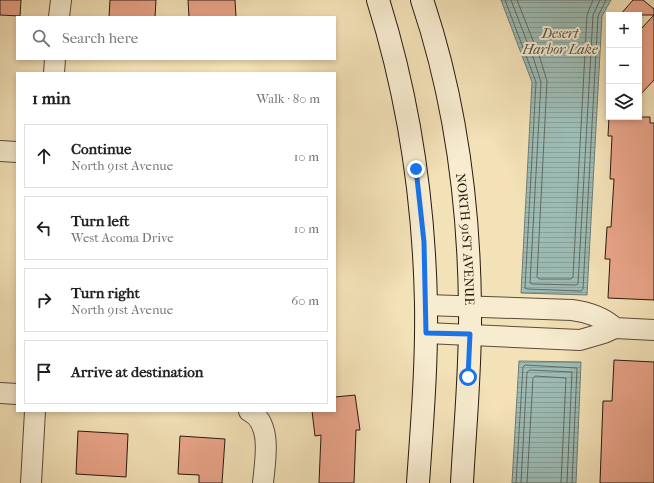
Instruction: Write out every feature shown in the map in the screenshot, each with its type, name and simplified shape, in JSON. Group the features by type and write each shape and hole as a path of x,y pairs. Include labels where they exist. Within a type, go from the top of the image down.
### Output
{"main road":[{"path":"378,0 396,62 411,134 421,206 426,333 418,483"},
{"name":"NORTH 91ST AVENUE","path":"422,0 447,92 457,149 467,235 470,334 462,483"}],"street":[{"path":"59,16 61,0"},
{"path":"54,72 55,60"},
{"path":"0,151 16,152"},
{"path":"426,305 580,311 592,314 615,328"},
{"path":"553,339 554,309"},
{"path":"426,333 580,340 615,328 654,330"},
{"path":"0,393 16,394"},
{"path":"31,483 35,412"},
{"path":"253,415 262,426 266,444 263,483"}],"water":[{"name":"Desert Harbor Lake","path":"501,0 611,0 602,16 587,295 521,293 532,82"},
{"path":"519,361 581,362 576,483 512,483"}],"building":[{"path":"0,0 21,0 20,16 0,15"},
{"path":"110,0 156,0 155,16 109,16"},
{"path":"188,0 235,0 236,16 189,16"},
{"path":"633,0 643,0 654,9 654,15 642,15 642,12 623,12"},
{"path":"654,15 654,80 642,93 642,48 642,28"},
{"path":"642,117 650,117 650,123 654,123 654,300 608,298 610,259 605,259 607,227 611,227 614,179 610,179 612,136 608,136 609,120 642,120"},
{"path":"614,360 654,362 654,483 600,483 603,401 612,401"},
{"path":"355,395 360,430 356,430 354,483 319,483 321,435 315,436 312,412 336,412 336,397"},
{"path":"78,431 128,434 126,477 76,474"},
{"path":"180,436 225,439 222,483 199,483 199,475 178,474"}],"route":[{"path":"416,169 424,242 426,333 470,334 468,377"}]}
